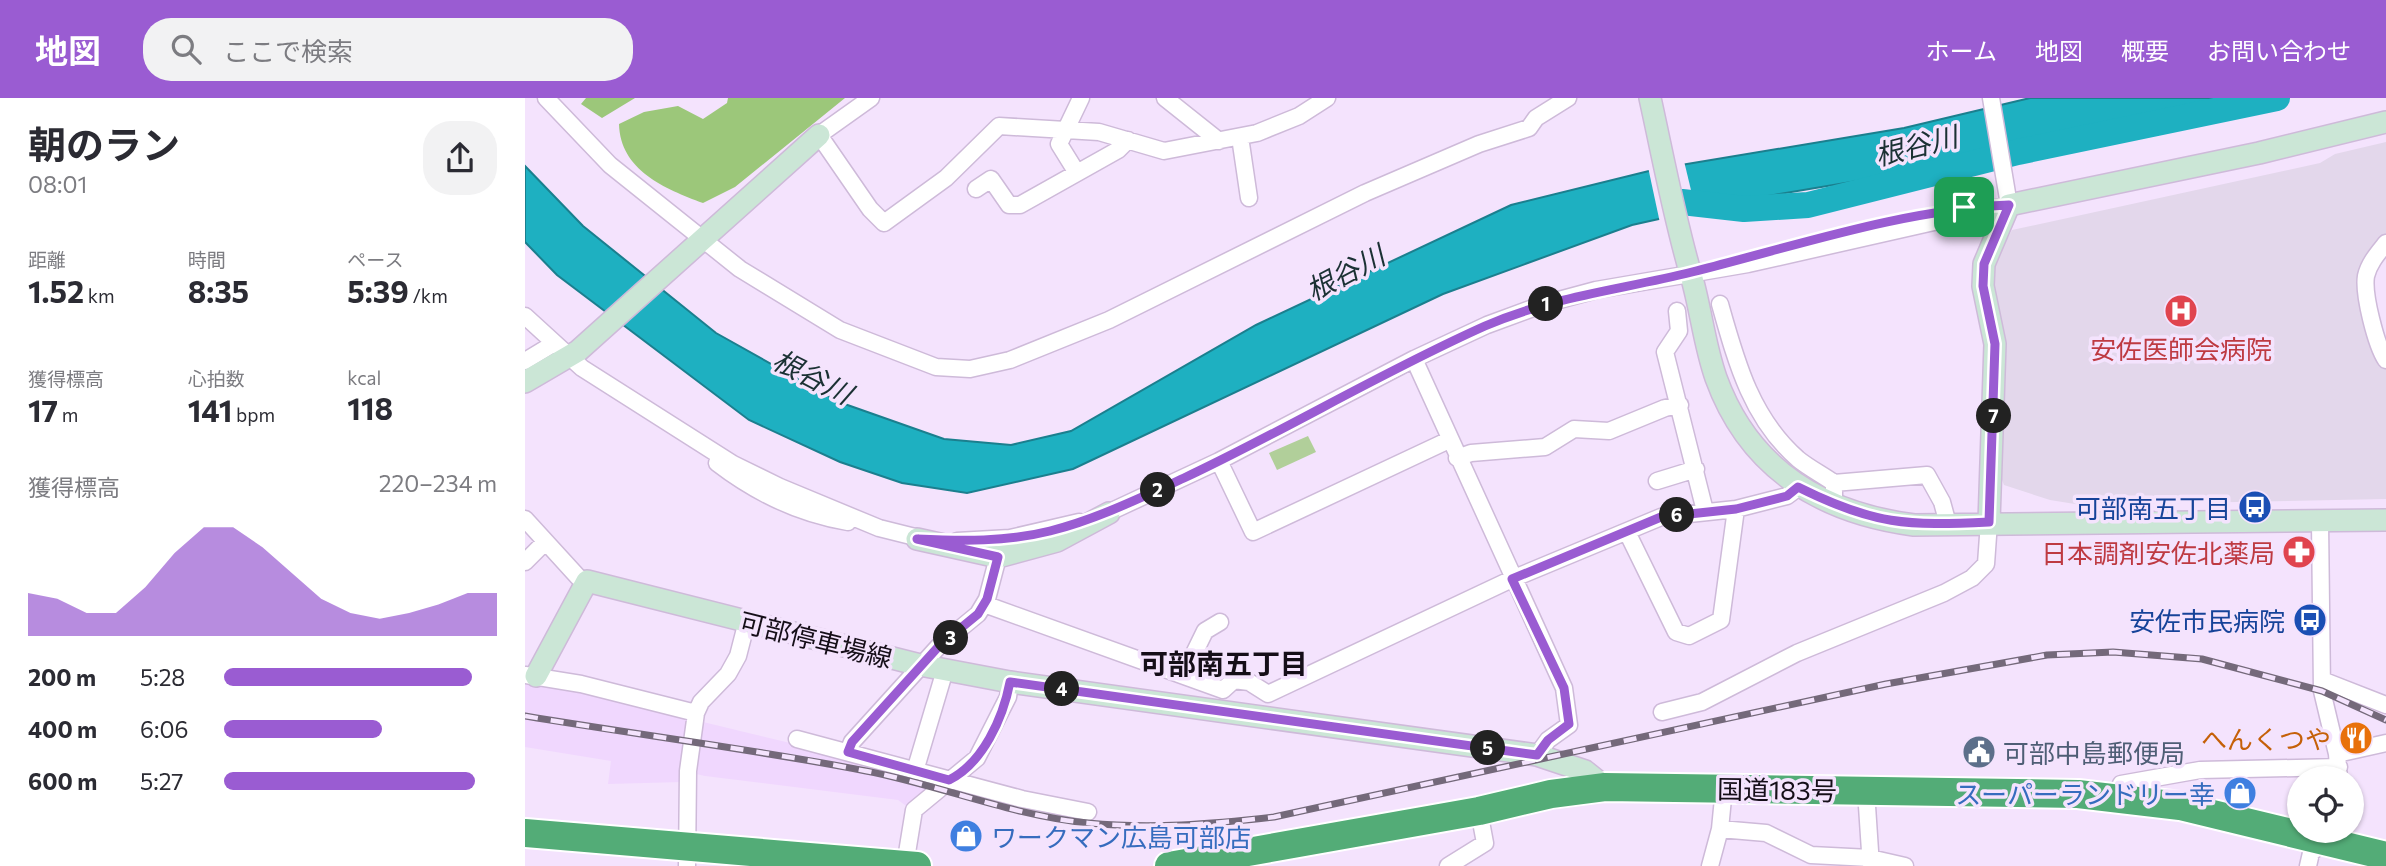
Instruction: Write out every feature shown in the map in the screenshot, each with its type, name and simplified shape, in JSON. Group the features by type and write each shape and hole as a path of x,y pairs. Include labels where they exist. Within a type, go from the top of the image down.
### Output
{"highway":[{"name":"国道183号","path":"1169,866 1479,811 1551,794 1605,787 2078,794 2180,806 2287,828"},
{"path":"525,833 688,856 911,865"},
{"name":"国道183号","path":"2348,843 2386,856"}],"street":[{"path":"546,98 610,165 698,243 840,330 936,367 970,369 1023,355 1109,320 1377,187 1479,144 1529,128 1536,118 1568,98"},
{"path":"525,382 698,243 819,135 871,98"},
{"path":"1077,173 1059,144 1081,98"},
{"path":"1165,98 1219,141"},
{"path":"1179,108 1193,98"},
{"path":"819,135 870,209 884,223 946,177 999,127 1099,132 1164,151 1240,137 1299,116 1327,98"},
{"path":"1650,98 1711,360 1727,402 1752,441 1798,487 1834,494 1886,521 1914,525 1989,522 2386,520"},
{"path":"1662,712 1702,702 1797,653 1944,593 1972,578 1986,564 1995,344 1983,286 1984,264 2008,194 1991,98"},
{"path":"525,316 566,351 733,464 780,487 879,528 998,557 1057,541 1219,461 1414,359 1487,325 1544,304 1964,207 2008,194 2259,153 2386,122"},
{"path":"1240,137 1249,198"},
{"path":"976,189 991,179 1009,205 1020,205 1128,141"},
{"path":"2386,243 2370,263 2366,278 2378,348 2386,360"},
{"path":"1720,304 1744,384 1759,411 1798,459 1834,494"},
{"path":"1677,311 1679,331 1665,352 1705,511"},
{"path":"525,361 566,351"},
{"path":"1414,359 1564,688 1569,724 1548,740 1537,755"},
{"path":"1457,458 1471,453 1545,447 1574,429 1609,431 1665,408 1680,405"},
{"path":"1219,461 1254,532 1449,440"},
{"path":"1657,481 1696,469"},
{"path":"1834,494 1927,475 1942,502 1948,524"},
{"path":"984,604 1184,674 1223,691 1234,680 1249,682 1268,694 1512,579 1661,517 1736,509 1787,496 1798,487"},
{"path":"1627,532 1676,632 1689,636 1721,620 1736,509"},
{"path":"917,539 978,541 1010,538 1049,531 1109,513"},
{"path":"525,519 578,577 587,581 531,675 696,713"},
{"path":"2320,522 2322,680 2338,766"},
{"path":"525,562 545,542"},
{"path":"915,771 934,668 945,643 984,604 998,557"},
{"name":"可部停車場線","path":"587,581 934,668 1010,682 1537,755 1585,771 1605,787"},
{"path":"688,856 688,771 696,713 701,702 727,674 738,656 747,621"},
{"path":"1184,674 1205,631 1220,622"},
{"path":"848,752 852,742 934,668"},
{"path":"2322,680 2386,705"},
{"path":"911,865 914,810 977,758 1007,697 1010,682"},
{"path":"797,739 949,780 1088,812"},
{"path":"2340,766 2386,743"},
{"path":"2115,798 2121,783 2200,771 2287,768"},
{"path":"1710,866 1720,829 1724,788"},
{"path":"1865,791 1871,862"},
{"path":"1448,866 1485,843 1479,811"},
{"path":"1720,829 1766,833 1811,855 1905,866"},
{"path":"2308,866 2311,853 2320,843"}],"shaded area":[{"name":"安佐医師会病院","path":"2386,142 2386,235 2365,261 2359,279 2373,352 2386,366 2386,499 2081,505 2050,500 2004,485 1999,472 1991,283 1996,260 2012,230 2320,163 2335,154"},
{"path":"525,681 592,691 592,695 691,717 682,782 608,784 611,761 525,747"},
{"path":"699,721 936,781 909,808 898,800 692,773"}],"green space":[{"path":"586,98 635,98 602,118 581,104"},
{"path":"728,98 845,98 735,187 703,203 647,176 627,154 621,140 619,124 644,112 678,106 703,119 727,103"},
{"path":"1308,436 1316,452 1277,470 1269,453"}],"water":[{"path":"2030,98 2240,98 1899,174 1744,200 1632,225 1443,294 1073,469 967,493 902,483 840,462 749,420 557,275 525,242 525,166 583,226 716,333 839,402 944,439 1011,445 1071,431 1256,325 1511,205 1657,169 1904,128"}],"pier":[{"path":"1684,161 1697,215 1660,223 1648,167"}],"waterway":[{"name":"根谷川","path":"1682,202 1744,209 1808,205 2018,152 2277,98"}],"railway":[{"path":"525,716 866,771 1032,814 1088,823 1135,826 1205,824 1274,817 1886,684 2047,655 2113,652 2202,659 2322,691 2386,720"}],"place":[{"name":"安佐医師会病院","path":"2181,311"},
{"name":"可部南五丁目","path":"2255,507"},
{"name":"日本調剤安佐北薬局","path":"2299,552"},
{"name":"安佐市民病院","path":"2310,620"},
{"name":"へんくつや","path":"2356,738"},
{"name":"可部中島郵便局","path":"1979,752"},
{"name":"スーパーランドリー幸","path":"2240,793"},
{"name":"ワークマン広島可部店","path":"966,836"}],"district":[{"name":"可部南五丁目","path":"1224,663"}],"route":[{"path":"2009,205 1989,246 1984,264 1983,286 1995,344 1989,522 1914,525 1886,521 1842,508 1798,487 1787,496 1736,509 1661,517 1512,579 1564,688 1569,724 1548,740 1537,755 1010,682 1007,697 977,758 959,775 949,780 848,752 852,742 921,665 939,646 978,614 987,599 998,557 917,539 978,541 1010,538 1049,531 1109,513 1219,461 1414,359 1487,325 1544,304 1596,290 1691,273 1823,238 1964,207 2009,205"}]}
